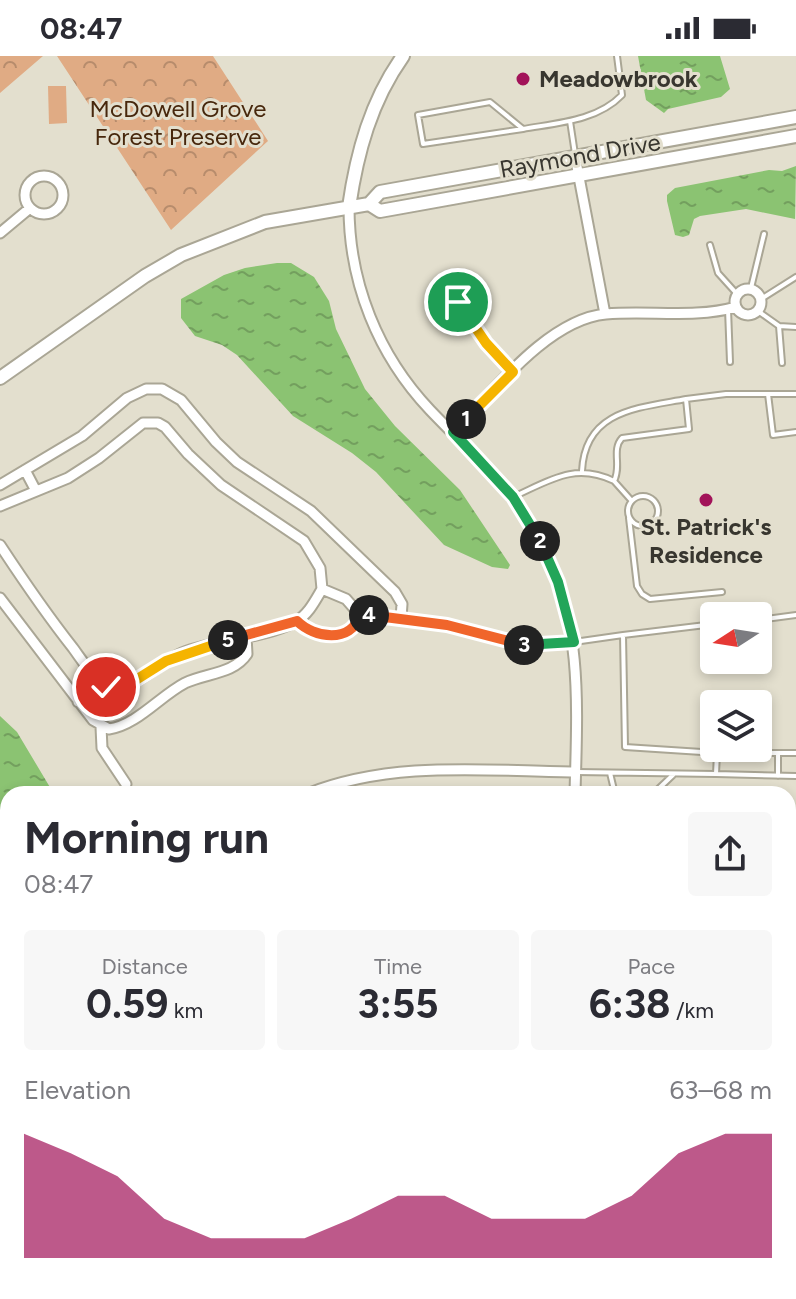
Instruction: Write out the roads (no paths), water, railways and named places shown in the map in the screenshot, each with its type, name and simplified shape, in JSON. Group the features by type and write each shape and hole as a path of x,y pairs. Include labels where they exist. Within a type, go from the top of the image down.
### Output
{"street":[{"path":"403,56 382,88 367,124 349,207 358,280 375,328 405,380 513,497 532,527 558,582 574,642 575,786"},
{"name":"Raymond Drive","path":"0,378 145,276 181,255 265,222 369,204 380,192 796,117"},
{"name":"Raymond Drive","path":"369,204 380,211 796,136"},
{"path":"575,156 605,314"},
{"path":"46,176 59,183 63,197 57,210 43,215 30,208 25,194 32,181 46,176"},
{"path":"0,233 30,208"},
{"path":"453,432 545,342 590,316 709,314 732,308 746,315 758,311 761,299 751,288 743,289 737,294 732,308"},
{"path":"468,309 477,331 513,372"},
{"path":"0,485 82,436 137,392 154,388 170,392 181,400 231,457 311,511 395,592 402,604 401,618"},
{"path":"0,506 86,467 143,423 158,423 171,431 188,454 221,485 304,541 316,558 322,589 297,621 183,653 117,690 111,690 100,682 31,594 0,545"},
{"path":"25,470 36,491"},
{"path":"322,589 346,599 360,615 447,625 527,645 574,642"},
{"path":"0,598 78,702 101,727 102,748 126,784"},
{"path":"297,621 310,632 325,636 338,634 353,626 360,615"},
{"path":"101,727 114,728 186,683 235,666 247,654 246,636"},
{"path":"78,702 100,682"},
{"path":"330,786 354,778 395,772 576,772"}],"lane":[{"path":"523,129 490,102 418,115 423,144 523,129 570,121 610,107 622,95 617,56"},
{"path":"570,121 575,156"},
{"path":"751,288 764,234"},
{"path":"710,245 718,273 737,294"},
{"path":"761,299 796,277"},
{"path":"730,362 732,308"},
{"path":"758,311 779,326 796,327"},
{"path":"779,326 782,363"},
{"path":"582,471 585,447 592,435 609,419 641,408 686,399 726,394 796,394"},
{"path":"768,394 773,435 796,432"},
{"path":"614,481 618,475 618,442 622,438 689,429 686,399"},
{"path":"513,497 561,476 582,471 614,481 631,500"},
{"path":"629,518 641,525 657,519 659,512 653,498 631,500"},
{"path":"631,500 627,509 637,586 642,594 650,599 722,592"},
{"path":"772,618 796,615"},
{"path":"574,642 700,626"},
{"path":"623,635 625,747 700,752"},
{"path":"772,753 796,753"},
{"path":"778,753 778,776"},
{"path":"716,774 717,762"},
{"path":"576,772 796,776"},
{"path":"610,773 613,786"},
{"path":"661,786 674,774"}],"water":[{"path":"638,56 720,56 730,89 721,97 668,109 664,113 646,100"},
{"path":"796,166 795,219 746,209 700,216 694,219 689,235 675,235 667,195 675,188 769,170 782,171"},
{"path":"277,263 291,263 314,277 329,301 336,329 365,389 395,426 460,490 510,565 508,569 492,567 444,545 376,472 293,416 237,355 222,345 195,336 181,318 181,299 224,275"},
{"path":"0,716 17,732 49,786 0,786"}],"place":[{"name":"Meadowbrook","path":"523,79"},
{"name":"St. Patrick's Residence","path":"706,500"}],"park label":[{"name":"McDowell Grove Forest Preserve","path":"178,123"}]}
